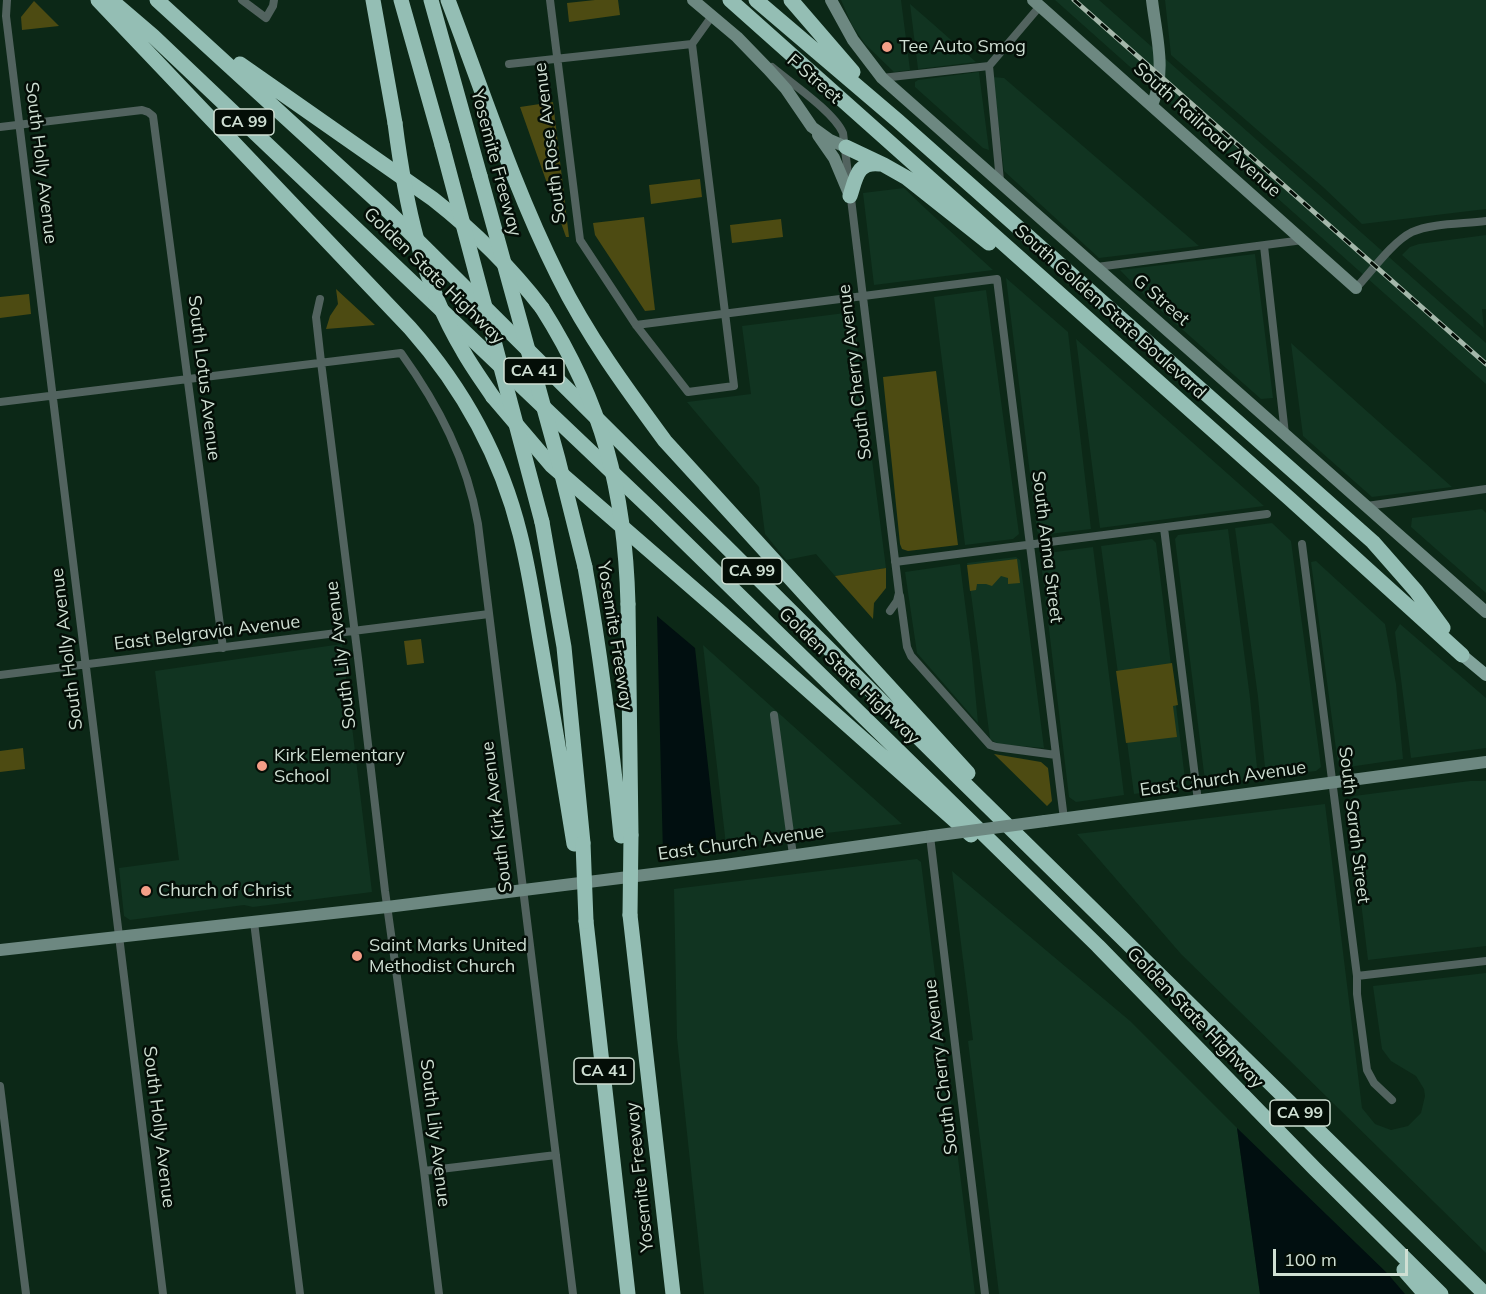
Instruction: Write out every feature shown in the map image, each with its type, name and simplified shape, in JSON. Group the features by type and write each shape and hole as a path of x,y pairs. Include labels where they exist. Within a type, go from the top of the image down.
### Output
{"highway":[{"path":"98,0 421,340 443,368 477,421 500,472 521,535 578,844"},
{"name":"Golden State Highway","path":"111,0 153,36 654,512 1098,946 1315,1169 1441,1294"},
{"path":"373,0 406,196 424,267 462,350 493,397 551,465 1098,946"},
{"name":"Yosemite Freeway","path":"401,0 542,522 564,647 578,844 628,1294"},
{"name":"Yosemite Freeway","path":"431,0 558,459 585,567 626,835 630,915 673,1294"},
{"path":"448,0 536,229 563,286 625,388 672,448 964,769 1072,878 1115,931"},
{"name":"South Golden State Boulevard","path":"730,0 1462,655"},
{"name":"South Golden State Boulevard","path":"756,0 898,121 1373,542 1416,591 1462,655"},
{"path":"791,0 846,65 898,121"},
{"path":"160,3 267,85 457,217 517,274 542,308 568,352 583,383 612,465 620,500 625,540 628,604 626,835"},
{"name":"Golden State Highway","path":"160,3 389,212 1485,1294"},
{"path":"846,147 907,178 1119,346"},
{"path":"850,196 856,176 862,167 873,163 884,165"},
{"path":"1315,1169 1425,1294"}],"main road":[{"name":"South Golden State Boulevard","path":"1462,655 1486,675"}],"street":[{"name":"South Holly Avenue","path":"7,0 6,16 19,125 163,1294"},
{"path":"242,0 266,18 274,0"},
{"name":"South Rose Avenue","path":"550,0 580,240 636,325 688,392 734,386 726,313"},
{"name":"F Street","path":"693,0 835,121 843,133 846,147"},
{"name":"G Street","path":"831,0 853,40 882,78 1486,612"},
{"path":"1152,0 1160,68 1157,93 1152,105"},
{"path":"1000,181 989,66 1037,3"},
{"name":"South Railroad Avenue","path":"1037,3 1356,288"},
{"path":"712,16 692,44 726,313"},
{"name":"F Street","path":"737,38 786,89 813,127 830,140 846,147"},
{"path":"509,64 692,44"},
{"path":"882,78 989,66"},
{"name":"South Lotus Avenue","path":"19,125 142,110 151,114 154,120 223,648"},
{"path":"0,127 19,125"},
{"path":"813,127 834,158 850,196"},
{"name":"South Cherry Avenue","path":"846,147 862,296 907,647 911,656 990,744 996,747 1056,755"},
{"path":"1356,288 1401,241 1413,232 1486,221"},
{"path":"1097,267 1303,240"},
{"path":"1264,246 1285,434"},
{"name":"South Anna Street","path":"862,296 997,279 1064,819"},
{"path":"636,325 862,296"},
{"name":"South Lily Avenue","path":"320,299 316,317 321,362 387,907 439,1294"},
{"name":"South Kirk Avenue","path":"321,362 401,353 442,419 467,473 478,524 573,1294"},
{"path":"0,402 321,362"},
{"path":"1367,506 1486,489"},
{"path":"895,562 1267,514"},
{"path":"1164,528 1198,801"},
{"name":"South Sarah Street","path":"1302,544 1367,1070 1374,1083 1392,1100"},
{"path":"890,611 899,593"},
{"name":"East Belgravia Avenue","path":"0,675 489,614"},
{"path":"774,715 793,855"},
{"name":"East Church Avenue","path":"0,950 522,890 1486,762"},
{"name":"South Cherry Avenue","path":"931,836 985,1294"},
{"path":"254,921 300,1294"},
{"path":"1357,976 1486,961"},
{"path":"0,1086 26,1294"},
{"path":"424,1171 556,1155"}],"shaded area":[{"path":"618,0 620,15 569,22 567,3"},
{"path":"841,0 901,0 910,70 894,72 865,44 852,25"},
{"path":"1055,0 1099,0 1486,343 1486,384"},
{"path":"1165,0 1486,0 1486,209 1362,224 1323,187 1171,55"},
{"path":"34,1 59,26 22,30 21,17"},
{"path":"910,4 933,24 976,62 918,69"},
{"path":"979,72 989,150 983,148 915,87 915,82 918,80"},
{"path":"993,77 1004,78 1199,246 1099,258 1004,171"},
{"path":"553,102 569,237 566,237 520,107"},
{"path":"700,179 702,197 651,204 649,185"},
{"path":"904,188 993,270 874,285 863,193"},
{"path":"644,217 655,310 645,311 595,235 593,223"},
{"path":"781,219 783,237 732,243 730,225"},
{"path":"1486,235 1486,309 1482,309 1484,328 1402,255 1410,247 1419,244"},
{"path":"1255,254 1273,398 1261,399 1149,300 1120,270"},
{"path":"1006,278 1068,332 1091,529 1041,535 1037,531"},
{"path":"336,289 375,325 326,329 330,316 338,304"},
{"path":"986,290 1019,534 1013,539 965,545 934,297"},
{"path":"29,294 31,314 0,318 0,297"},
{"path":"853,312 886,568 835,576 816,554 786,560 765,534 759,487 687,402 751,394 742,326"},
{"path":"1076,339 1264,506 1100,528"},
{"path":"1291,343 1452,487 1372,497 1303,436"},
{"path":"936,371 958,545 908,551 902,549 900,544 883,377"},
{"path":"1482,509 1486,513 1486,593 1411,527 1412,518"},
{"path":"1272,523 1291,541 1321,767 1316,771 1266,777 1258,697 1235,528"},
{"path":"1228,529 1258,778 1209,784 1205,781 1175,539 1178,535"},
{"path":"1152,539 1156,543 1186,787 1134,794 1101,546"},
{"path":"1093,547 1124,795 1076,802 1069,797 1040,554"},
{"path":"1016,557 1020,560 1044,748 998,744 990,739 967,563"},
{"path":"1017,559 1020,583 1008,584 1008,578 1001,576 992,586 977,584 976,590 970,591 967,565"},
{"path":"1316,561 1385,624 1396,684 1403,759 1342,768 1338,764 1311,562"},
{"path":"960,564 978,723 917,653 905,572"},
{"path":"886,568 886,588 874,603 873,619 835,576"},
{"path":"657,616 695,648 717,847 663,854"},
{"path":"1400,624 1486,698 1486,748 1411,758 1395,632"},
{"path":"421,639 424,663 407,665 404,641"},
{"name":"Kirk Elementary School","path":"342,644 372,892 130,920 124,916 119,868 179,860 155,671"},
{"path":"703,645 902,824 726,845"},
{"path":"1172,663 1178,705 1173,706 1177,737 1126,743 1116,671"},
{"path":"23,748 25,769 0,772 0,751"},
{"path":"994,754 1041,762 1048,768 1052,801 1047,806"},
{"path":"1470,781 1486,781 1486,946 1368,960 1349,803 1351,798"},
{"path":"1325,804 1362,1108 1375,1124 1391,1130 1408,1126 1421,1113 1425,1096 1424,1089 1416,1076 1391,1061 1382,1049 1373,986 1486,973 1486,1253 1181,954 1077,834"},
{"path":"917,859 921,862 975,1294 704,1294 677,1038 674,889"},
{"path":"952,871 1130,1021 1237,1128 1260,1294 999,1294 968,1041 973,1040"},
{"path":"1237,1128 1387,1273 1405,1294 1260,1294"}],"railway":[{"path":"1074,0 1486,364"}],"place":[{"name":"Tee Auto Smog","path":"887,47"},
{"name":"Kirk Elementary School","path":"262,766"},
{"name":"Church of Christ","path":"146,891"},
{"name":"Saint Marks United Methodist Church","path":"357,956"}]}
